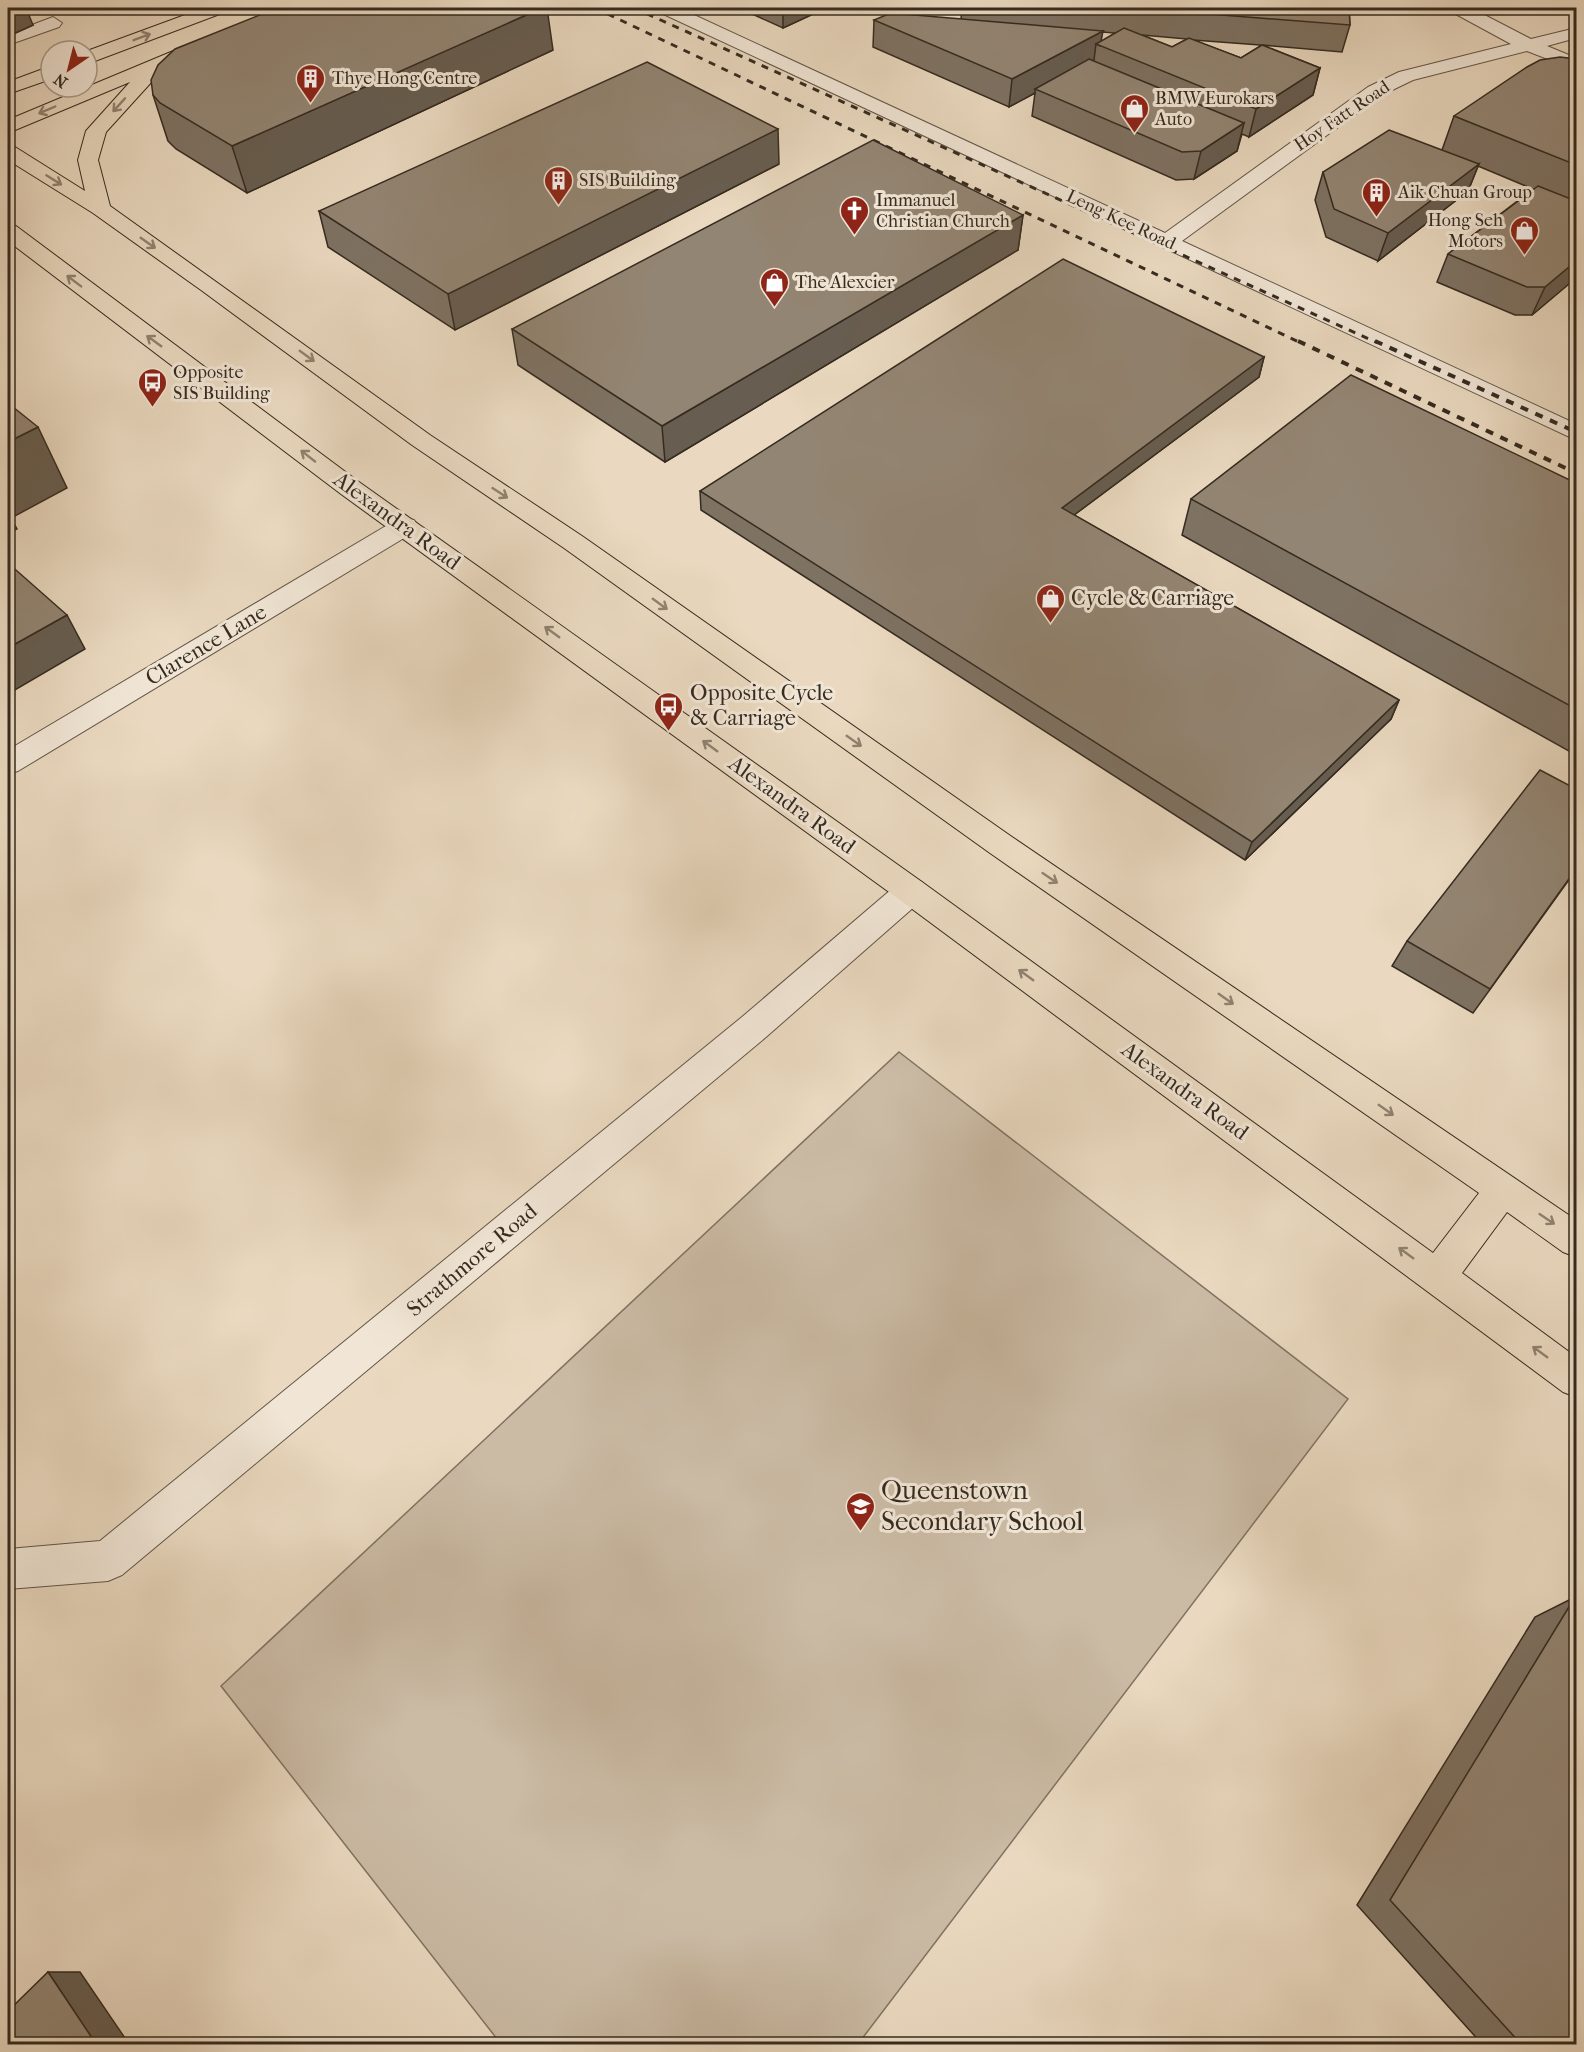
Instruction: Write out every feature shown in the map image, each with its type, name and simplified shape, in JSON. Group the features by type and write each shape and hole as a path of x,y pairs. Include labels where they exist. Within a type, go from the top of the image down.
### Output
{"main road":[{"path":"99,53 219,8"},
{"path":"8,127 223,36"},
{"path":"18,63 39,62"},
{"path":"100,209 88,160 96,131 159,63"},
{"path":"8,88 39,76"},
{"path":"8,151 100,209 209,285 421,440 573,542 992,838 1576,1240"},
{"name":"Alexandra Road","path":"13,239 350,488 911,891 1576,1379"},
{"path":"1438,1276 1503,1189"}],"street":[{"name":"Leng Kee Road","path":"665,8 1576,433"},
{"path":"1458,8 1528,45 1576,64"},
{"path":"8,40 53,23 34,13"},
{"name":"Hoy Fatt Road","path":"1167,242 1369,94 1406,76 1576,33"},
{"name":"Clarence Lane","path":"8,764 405,526"},
{"name":"Strathmore Road","path":"8,1569 108,1561 754,1027 911,891"}],"shaded area":[{"name":"Queenstown Secondary School","path":"899,1052 1348,1399 858,2044 501,2044 221,1686"}],"building":[{"path":"8,8 23,8 8,15"},
{"path":"277,8 542,8 232,146 160,103 153,95 151,80 158,65 175,49"},
{"path":"1133,8 1349,8 1350,25"},
{"path":"891,13 1103,31 1012,79 874,20"},
{"path":"1124,28 1172,47 1189,38 1241,58 1262,45 1320,68 1256,109 1096,44"},
{"path":"1560,57 1576,59 1576,165 1454,116 1527,67 1540,60"},
{"path":"1089,59 1244,123 1201,151 1182,152 1035,89"},
{"name":"SIS Building","path":"647,62 778,129 448,294 319,211"},
{"path":"1389,130 1479,164 1388,233 1334,209 1323,172"},
{"name":"The Alexcier","path":"873,140 1023,215 662,426 512,329"},
{"path":"1538,186 1576,201 1576,261 1545,287 1527,287 1448,254"},
{"name":"Cycle & Carriage","path":"1063,259 1264,357 1062,508 1399,700 1252,842 700,491"},
{"path":"1351,375 1576,483 1576,709 1191,499"},
{"path":"8,403 38,427 8,442"},
{"path":"8,563 67,615 8,648"},
{"path":"1540,770 1576,789 1576,869 1490,989 1407,941"},
{"path":"1575,1597 1576,2044 1521,2044 1390,1900"},
{"path":"48,1972 96,2044 8,2044 8,2011"}],"railway":[{"path":"595,8 1301,343"},
{"path":"634,8 1378,343"},
{"path":"1298,341 1576,473"},
{"path":"1375,341 1576,432"}],"place":[{"name":"Thye Hong Centre","path":"311,104"},
{"name":"BMW Eurokars Auto","path":"1134,134"},
{"name":"SIS Building","path":"558,206"},
{"name":"Aik Chuan Group","path":"1377,218"},
{"name":"Immanuel Christian Church","path":"855,236"},
{"name":"Hong Seh Motors","path":"1524,256"},
{"name":"The Alexcier","path":"774,308"},
{"name":"Opposite SIS Building","path":"152,408"},
{"name":"Cycle & Carriage","path":"1050,624"},
{"name":"Opposite Cycle & Carriage","path":"669,732"},
{"name":"Queenstown Secondary School","path":"860,1532"}]}
